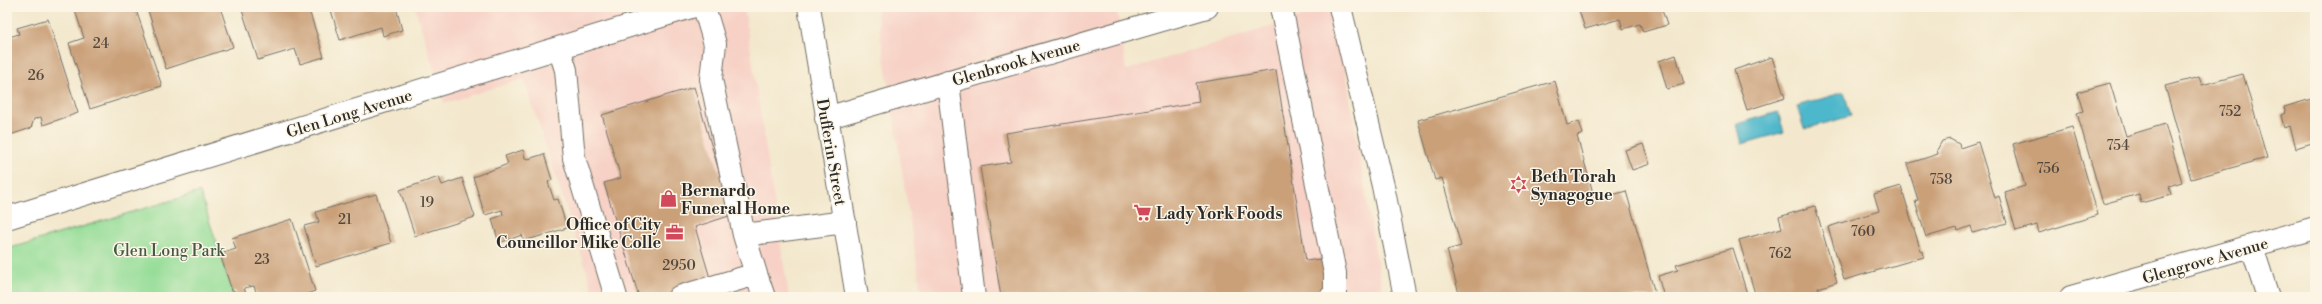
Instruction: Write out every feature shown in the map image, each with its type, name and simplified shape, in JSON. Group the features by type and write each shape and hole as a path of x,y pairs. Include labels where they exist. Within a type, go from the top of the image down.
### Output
{"street":[{"name":"Glen Long Avenue","path":"7,218 691,7"},
{"path":"704,7 715,44 711,79 744,235 764,297"},
{"name":"Dufferin Street","path":"809,7 826,118 857,297"},
{"name":"Glenbrook Avenue","path":"826,118 1207,7"},
{"path":"1281,7 1335,273 1334,293 1331,297"},
{"path":"1340,7 1383,186 1405,297"},
{"path":"560,48 566,70 574,158 616,297"},
{"path":"948,82 974,297"},
{"path":"744,235 844,222"},
{"name":"Glengrove Avenue","path":"2071,297 2315,228"},
{"path":"2252,246 2268,297"},
{"path":"679,297 756,274"}],"shaded area":[{"path":"415,7 744,7 789,297 595,297 524,79 444,103"},
{"path":"876,7 1117,7 1126,70 1335,7 1383,297 922,297"}],"green space":[{"name":"Glen Long Park","path":"200,192 234,297 7,297 7,249"}],"water":[{"path":"1844,92 1851,116 1804,129 1797,106"},
{"path":"1778,112 1784,132 1742,144 1737,124"}],"building":[{"path":"74,7 135,7 162,86 90,109 69,43 84,38"},
{"path":"147,7 220,7 233,47 166,69"},
{"path":"241,7 308,7 324,57 300,64 295,49 258,60"},
{"path":"330,7 396,7 402,30 383,36 381,27 340,40"},
{"path":"1578,7 1661,7 1667,25 1643,32 1640,24 1623,29 1620,19 1585,29"},
{"path":"48,19 78,113 43,125 41,117 34,119 31,128 13,134 7,131 7,33 9,37 19,34 17,28"},
{"path":"1676,55 1684,84 1667,89 1659,61"},
{"path":"1772,57 1785,98 1747,110 1734,70"},
{"name":"Lady York Foods","path":"1276,70 1306,261 1326,258 1332,293 1308,297 1001,297 980,167 1011,162 1006,133 1199,102 1196,83"},
{"path":"2243,74 2267,158 2191,179 2165,86 2199,77 2202,85"},
{"name":"Beth Torah Synagogue","path":"1555,81 1567,125 1579,121 1583,134 1577,136 1595,200 1626,191 1656,297 1460,297 1447,250 1461,246 1442,178 1435,180 1418,120"},
{"path":"2110,83 2126,136 2165,124 2182,182 2169,186 2171,195 2141,203 2139,194 2103,204 2077,113 2083,111 2077,92"},
{"name":"Bernardo Funeral Home","path":"694,87 732,215 695,227 712,285 670,297 639,297 604,183 621,178 602,115"},
{"path":"2315,98 2315,142 2296,148 2290,126 2284,128 2281,115 2286,113 2284,107"},
{"path":"2072,127 2098,215 2039,233 2037,225 2016,231 2005,192 2025,186 2013,144"},
{"path":"1950,139 1959,144 1960,148 1978,142 1995,198 1999,196 2007,223 1973,233 1971,226 1958,231 1957,228 1926,237 1915,201 1918,200 1907,164 1938,154 1937,150 1942,141"},
{"path":"1643,144 1650,164 1632,170 1625,150"},
{"path":"523,150 525,158 528,159 544,154 552,180 548,182 554,200 558,199 567,228 524,241 522,235 499,243 492,219 503,215 502,210 485,215 473,177 508,164 505,156"},
{"path":"439,177 442,185 462,178 475,217 415,236 400,190"},
{"path":"1901,186 1921,252 1923,251 1924,257 1844,280 1828,227 1879,211 1874,194"},
{"path":"376,194 391,243 316,266 304,226 319,222 316,212"},
{"path":"1815,206 1837,282 1818,288 1821,297 1756,297 1739,240 1782,228 1779,217"},
{"path":"292,219 315,291 298,297 258,297 254,286 244,288 247,297 237,297 235,291 232,291 220,254 236,249 232,238"},
{"path":"1733,248 1748,297 1664,297 1658,276 1678,270 1676,265"}],"place":[{"name":"Beth Torah Synagogue","path":"1518,185"},
{"name":"Bernardo Funeral Home","path":"668,199"},
{"name":"Lady York Foods","path":"1143,213"},
{"name":"Office of City Councillor Mike Colle","path":"674,233"}]}
